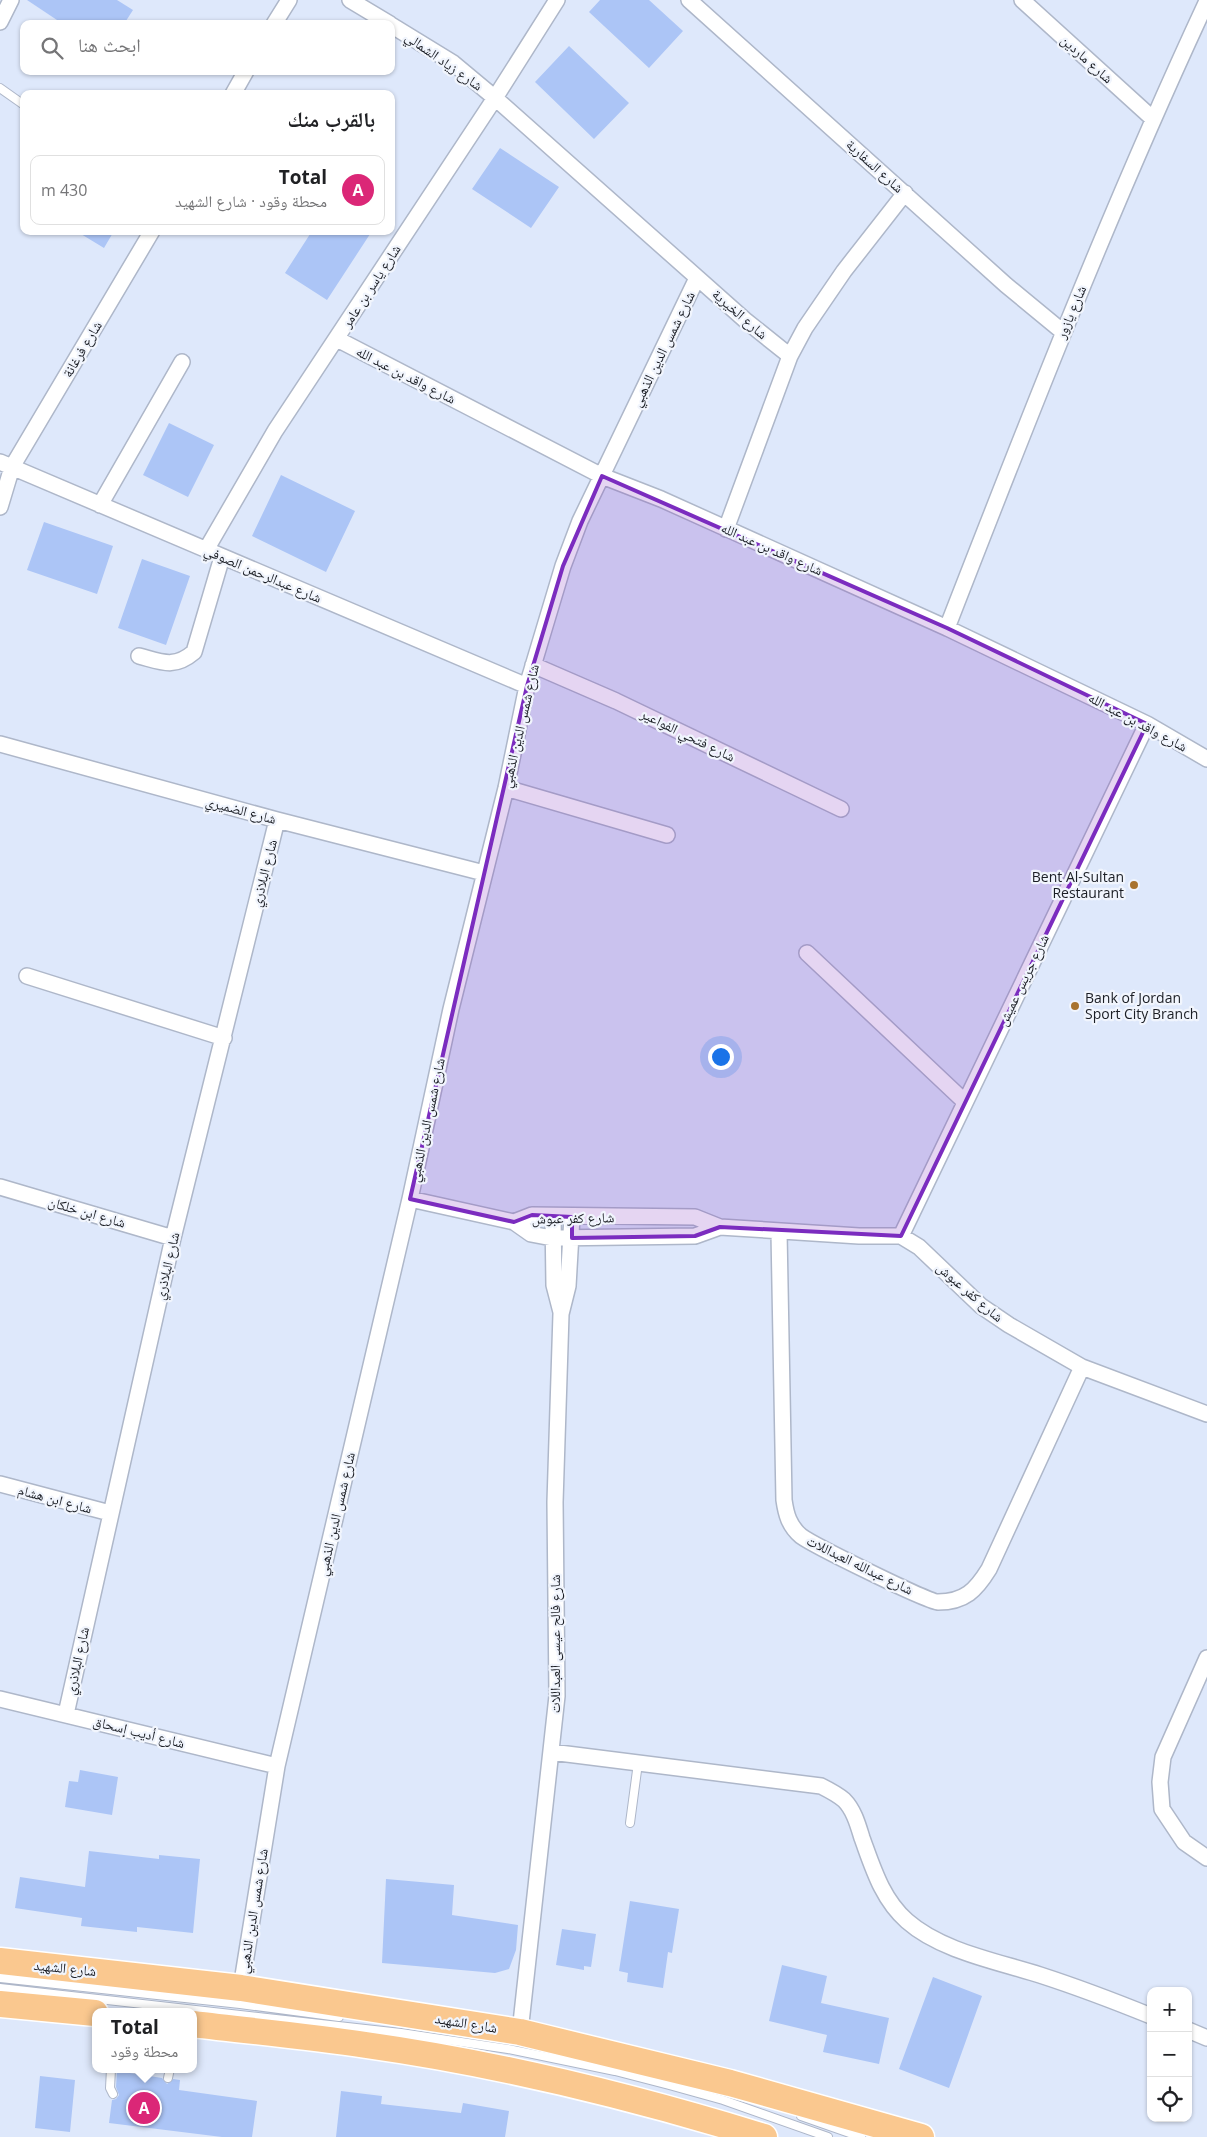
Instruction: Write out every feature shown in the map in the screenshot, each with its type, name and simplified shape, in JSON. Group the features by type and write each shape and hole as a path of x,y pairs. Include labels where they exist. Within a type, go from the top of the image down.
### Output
{"highway":[{"name":"شارع الشهيد","path":"0,1961 241,1988 530,2039 730,2083 921,2137"},
{"path":"0,2004 92,2013"},
{"path":"197,2024 366,2045 511,2071 550,2079 692,2116 764,2137"}],"street":[{"path":"0,22 11,0"},
{"path":"276,20 288,0"},
{"name":"شارع زياد الشمالي","path":"350,0 383,20"},
{"name":"شارع ياسر بن عامر","path":"206,550 275,431 496,98 557,0"},
{"name":"شارع السفارية","path":"689,0 1006,285 1062,332"},
{"name":"شارع ماردين","path":"1022,0 1152,118"},
{"name":"شارع يازور","path":"947,628 1062,332 1152,118 1207,1"},
{"name":"شارع زياد الشمالي","path":"395,27 453,63 496,98"},
{"path":"235,90 244,75"},
{"name":"شارع الخيرية","path":"496,98 698,278 790,356"},
{"path":"726,529 790,356 805,328 839,279 905,193"},
{"name":"شارع فرغانة","path":"0,507 6,465 150,235"},
{"name":"شارع شمس الدين الذهبي","path":"241,1988 277,1766 410,1199 451,1009 506,788 527,686 563,566 580,521 698,278"},
{"name":"شارع واقد بن عبد الله","path":"336,339 602,476 661,499 947,628 1147,724 1207,759"},
{"path":"100,505 182,362"},
{"name":"شارع عبدالرحمن الصوفي","path":"6,465 527,686"},
{"path":"139,656 167,663 177,663 194,652 222,557"},
{"name":"شارع فتحي الفواعير","path":"533,665 616,701 842,809"},
{"name":"شارع جريس عميش","path":"901,1236 1147,724"},
{"name":"شارع الضميري","path":"0,744 277,820 484,873"},
{"path":"506,788 667,835"},
{"name":"شارع البلاذري","path":"66,1714 173,1238 277,820"},
{"path":"807,952 965,1102"},
{"path":"27,976 224,1038"},
{"name":"شارع ابن خلكان","path":"0,1187 173,1238"},
{"name":"شارع كفر عبوش","path":"410,1199 514,1222 531,1234 552,1238 695,1236 720,1227"},
{"name":"شارع كفر عبوش","path":"514,1222 532,1216 695,1217 720,1227 779,1232 901,1236 919,1247 982,1306 1009,1325 1082,1367 1207,1414"},
{"name":"شارع فالح عيسى العبداللات","path":"553,1216 554,1285 561,1314"},
{"name":"شارع فالح عيسى العبداللات","path":"530,2039 551,1752 557,1696 555,1502 561,1314 568,1286 572,1217"},
{"name":"شارع عبدالله العبداللات","path":"779,1232 784,1500 786,1517 800,1535 819,1547 936,1602 958,1599 978,1588 989,1569 1082,1367"},
{"name":"شارع ابن هشام","path":"0,1484 110,1513"},
{"path":"1207,1658 1163,1757 1160,1782 1162,1809 1184,1842 1207,1858"},
{"name":"شارع أديب إسحاق","path":"0,1698 277,1766"},
{"path":"551,1752 821,1786 834,1792 844,1800 852,1812 879,1884 906,1920 923,1933 943,1944 1045,1977 1147,2015"},
{"path":"1192,2032 1207,2038"}],"lane":[{"path":"0,88 20,102"},
{"path":"630,1823 638,1763"},
{"path":"0,1978 240,2004 348,2018"},
{"path":"0,1988 178,2008"},
{"path":"197,2010 401,2033 508,2049 670,2085 723,2100 828,2137"},
{"path":"530,2039 735,2095"},
{"path":"111,2073 110,2088 113,2094"},
{"path":"168,2078 169,2073"},
{"path":"790,2112 861,2137"}],"highlighted area":[{"path":"602,476 947,628 1147,724 901,1236 720,1227 695,1236 572,1238 572,1217 532,1215 514,1222 410,1199 527,686 563,566"}],"building":[{"path":"27,0 117,0 133,10 127,20 57,20"},
{"path":"600,0 649,0 683,31 649,68 589,12"},
{"path":"569,46 629,103 594,139 535,82"},
{"path":"500,148 559,187 531,228 472,189"},
{"path":"83,235 112,235 104,248"},
{"path":"309,235 369,235 327,300 285,273"},
{"path":"169,423 214,445 188,497 143,475"},
{"path":"281,475 355,511 326,572 252,536"},
{"path":"44,522 113,546 97,594 27,570"},
{"path":"142,559 190,576 166,645 118,628"},
{"path":"80,1770 118,1777 112,1815 65,1807 69,1781 78,1782"},
{"path":"89,1851 159,1859 159,1855 200,1859 193,1933 137,1927 137,1932 81,1926 82,1918 15,1908 20,1877 85,1887"},
{"path":"386,1879 454,1885 452,1915 518,1925 516,1950 509,1969 495,1973 382,1963"},
{"path":"630,1901 679,1909 672,1953 668,1952 663,1988 627,1982 628,1973 619,1971"},
{"path":"562,1929 596,1934 591,1967 584,1966 584,1970 556,1965"},
{"path":"782,1965 827,1976 821,2003 889,2018 879,2064 823,2052 827,2035 769,2021"},
{"path":"933,1977 982,1996 949,2088 899,2069"},
{"path":"117,2073 130,2073 162,2078 167,2084 173,2079 180,2080 179,2090 257,2101 252,2137 222,2137 109,2123 112,2100 116,2099 119,2095 116,2087"},
{"path":"40,2076 75,2080 70,2132 35,2128"},
{"path":"341,2091 382,2096 381,2104 461,2113 463,2103 509,2111 505,2137 336,2137"}],"place":[{"name":"Bent Al-Sultan Restaurant","path":"1134,885"},
{"name":"Bank of Jordan Sport City Branch","path":"1075,1006"},
{"name":"Total","path":"144,2108"}]}
